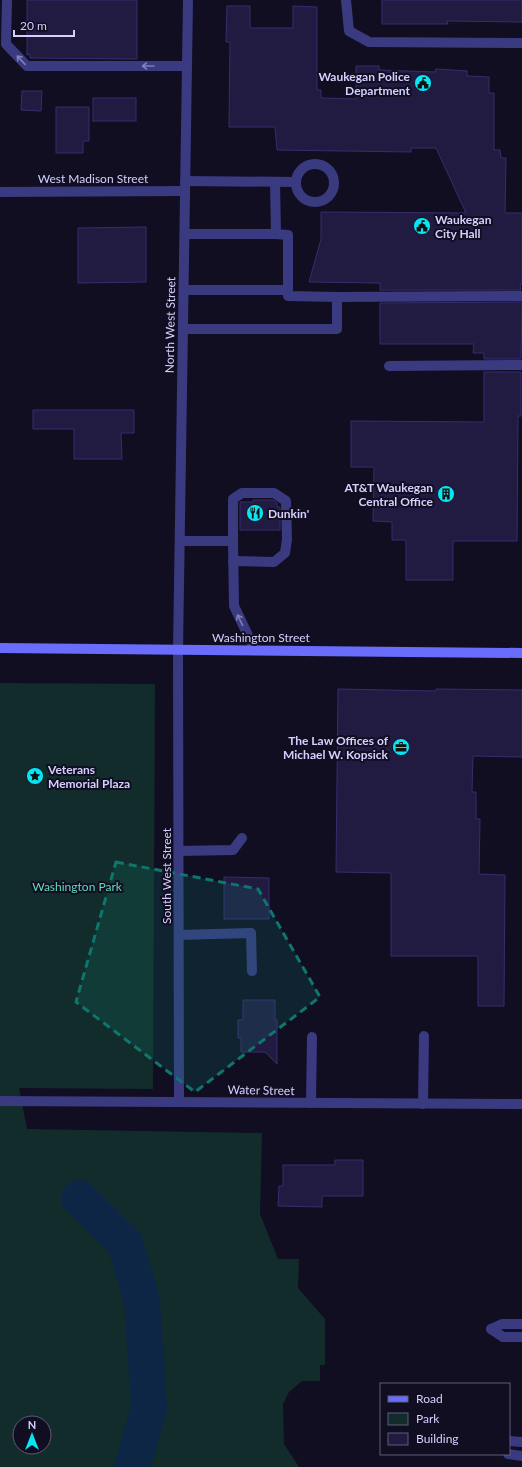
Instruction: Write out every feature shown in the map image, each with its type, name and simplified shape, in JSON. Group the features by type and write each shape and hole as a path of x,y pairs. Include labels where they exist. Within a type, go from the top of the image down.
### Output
{"main road":[{"name":"Washington Street","path":"0,648 522,653"}],"street":[{"path":"7,0 6,44 27,66 187,66"},
{"name":"North West Street","path":"178,650 188,0"},
{"path":"346,0 349,31 369,42 522,43"},
{"path":"275,182 276,234"},
{"name":"West Madison Street","path":"0,192 296,182"},
{"path":"185,234 288,235 288,296 522,296"},
{"path":"184,290 288,290"},
{"path":"183,329 337,329 337,297"},
{"path":"389,366 522,365"},
{"path":"233,561 274,562 285,553 287,539 286,501 274,493 242,493 233,499 233,561 234,606 255,650"},
{"path":"180,541 233,541"},
{"name":"South West Street","path":"178,650 179,1102"},
{"path":"178,851 233,850 242,838"},
{"path":"178,935 251,933 252,971"},
{"path":"311,1103 312,1036"},
{"path":"423,1104 424,1036"},
{"name":"Water Street","path":"0,1101 522,1104"},
{"path":"522,1324 502,1324 491,1329 503,1337 522,1337"},
{"path":"510,1441 522,1442"},
{"path":"510,1454 522,1456"}],"highlighted area":[{"path":"116,862 258,889 320,997 195,1092 76,1002"}],"green space":[{"name":"Washington Park","path":"0,683 155,684 153,1089 19,1088 27,1129 262,1133 260,1214 278,1259 299,1259 298,1288 325,1319 325,1365 320,1365 320,1381 302,1381 289,1392 283,1404 284,1444 299,1467 0,1467"}],"building":[{"path":"27,0 137,0 137,59 30,58 30,54 27,55"},
{"path":"382,0 522,0 522,22 447,21 448,24 382,24"},
{"path":"227,6 250,6 250,28 293,28 293,6 317,7 317,90 321,90 321,98 356,99 356,66 379,66 379,70 435,72 436,69 467,71 467,76 489,77 489,93 494,93 494,150 500,150 501,158 506,158 505,213 522,213 521,290 380,290 380,283 309,282 321,239 321,212 466,213 436,148 411,148 411,152 277,150 275,127 229,127 230,42 226,42"},
{"path":"22,91 42,91 41,111 21,110"},
{"path":"93,98 136,98 136,121 93,121"},
{"path":"56,107 89,107 89,141 83,141 83,153 56,153"},
{"path":"146,227 146,282 78,283 78,228"},
{"path":"522,302 521,359 484,359 484,353 473,353 474,344 380,344 380,303"},
{"name":"AT&T Waukegan Central Office","path":"484,372 521,372 521,416 518,416 517,541 453,541 453,580 406,580 406,540 392,540 392,522 373,521 374,467 351,467 351,421 484,422"},
{"path":"33,410 134,410 134,433 121,433 122,459 74,459 74,429 33,429"},
{"name":"Dunkin'","path":"253,500 273,500 277,503 277,507 280,507 280,530 240,530 240,502 253,502"},
{"path":"338,689 436,691 436,689 522,690 522,757 473,756 472,792 476,792 476,819 480,819 479,874 505,875 504,1006 478,1006 478,956 391,956 391,873 336,872"},
{"path":"224,877 269,878 269,919 224,919"},
{"path":"243,1000 275,1000 275,1020 277,1020 277,1064 265,1052 241,1052 241,1038 238,1038 238,1020 243,1020"},
{"path":"335,1160 363,1160 363,1196 322,1196 322,1207 278,1206 279,1186 283,1186 283,1165 335,1165"}],"waterway":[{"path":"79,1198 125,1243 142,1300 149,1408 132,1467"}],"place":[{"name":"Waukegan Police Department","path":"423,83"},
{"name":"Waukegan City Hall","path":"422,226"},
{"name":"AT&T Waukegan Central Office","path":"446,494"},
{"name":"Dunkin'","path":"255,513"},
{"name":"The Law Offices of Michael W. Kopsick","path":"401,747"},
{"name":"Veterans Memorial Plaza","path":"35,776"}]}
